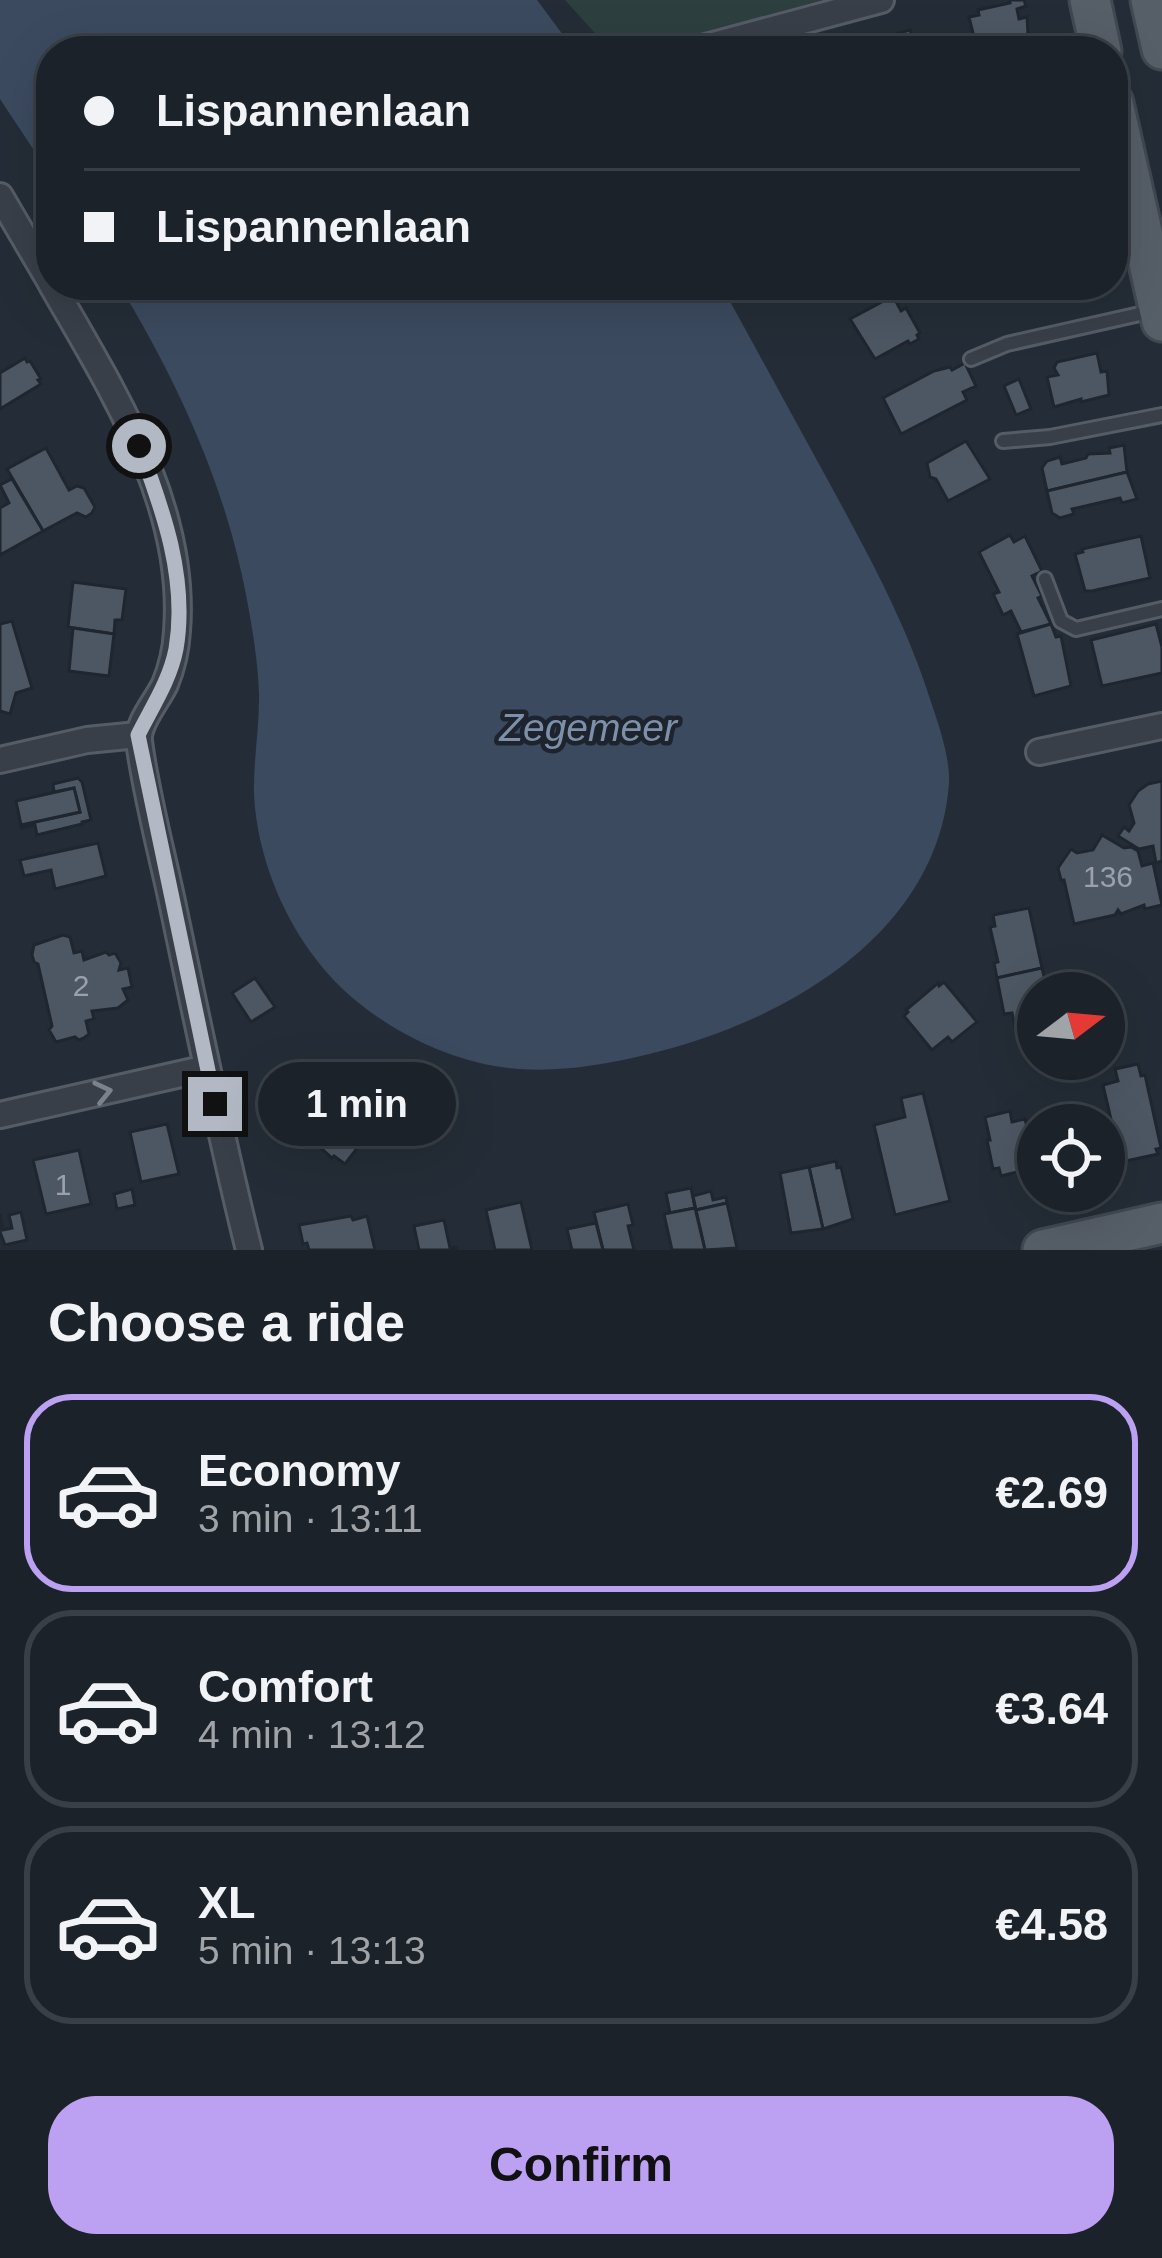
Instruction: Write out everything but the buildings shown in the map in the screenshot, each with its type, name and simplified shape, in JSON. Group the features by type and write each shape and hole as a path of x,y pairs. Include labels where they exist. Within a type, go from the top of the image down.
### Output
{"main road":[{"path":"1090,0 1098,36"},
{"path":"1151,0 1162,49"},
{"path":"1128,169 1161,315"},
{"path":"1043,1250 1162,1223"}],"street":[{"path":"747,36 880,0"},
{"path":"0,196 36,257"},
{"path":"61,300 139,446 160,502 176,570 176,650 165,684 138,735 249,1250"},
{"path":"1040,752 1162,726"},
{"path":"0,760 87,740 138,735"},
{"path":"0,1114 207,1068"}],"lane":[{"path":"971,359 1007,344 1161,315"},
{"path":"1003,441 1050,437 1162,415"},
{"path":"1046,579 1061,621 1076,628 1162,609"}],"shaded area":[{"path":"565,0 822,0 693,36 597,36"}],"water":[{"path":"0,0 537,0 564,36 36,36 36,153 0,99"},
{"name":"Zegemeer","path":"128,300 729,300 886,591 911,646 943,742 949,783 938,838 916,886 883,929 843,965 797,996 696,1041 645,1055 556,1069 501,1067 452,1055 380,1019 340,986 310,951 269,872 255,808 258,683 240,567 200,442"}],"route":[{"path":"139,446 160,502 176,570 178,618 176,650 165,684 138,735 215,1104"}]}
